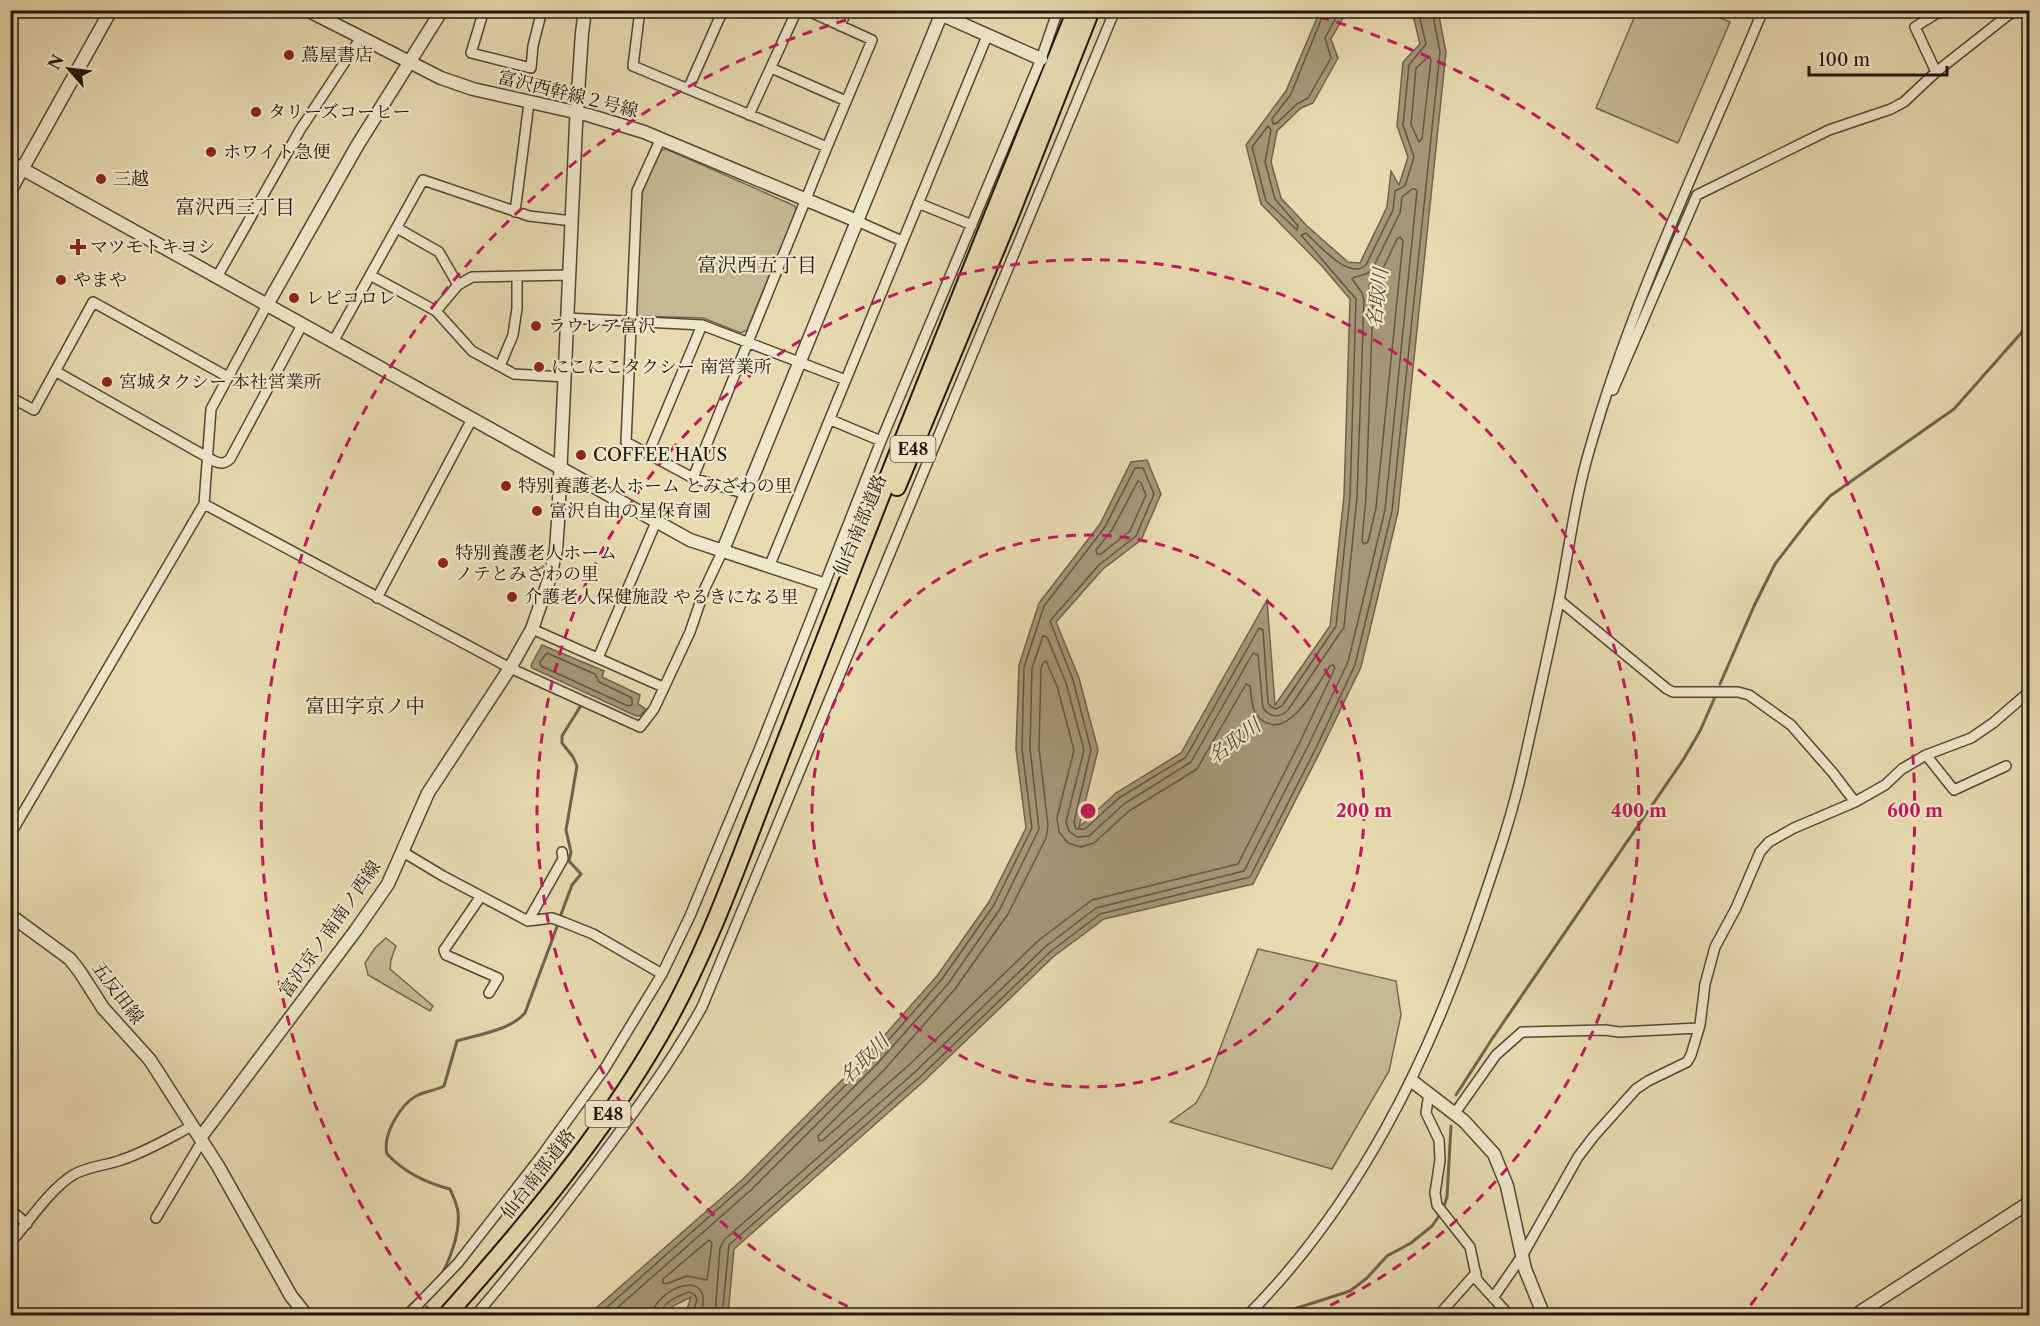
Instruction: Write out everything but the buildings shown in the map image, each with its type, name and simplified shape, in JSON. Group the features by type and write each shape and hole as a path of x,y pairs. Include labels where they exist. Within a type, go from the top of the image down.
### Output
{"highway":[{"name":"仙台南部道路","path":"730,886 855,560 1077,10"},
{"name":"仙台南部道路","path":"446,1316 573,1162 626,1089 659,1036 692,974 777,780 1011,213 1091,10"}],"street":[{"path":"10,191 111,10"},
{"name":"富沢西幹線２号線","path":"307,10 409,63 473,89 577,112 661,138 857,221"},
{"path":"10,835 204,504 211,409 326,199 442,10"},
{"path":"484,10 471,53 531,68 533,46 543,10"},
{"name":"富沢京ノ南南ノ西線","path":"201,1140 388,884 428,793 510,668 532,629 543,602 556,550 577,112 585,10"},
{"path":"640,10 633,66 827,147"},
{"path":"688,89 723,10"},
{"path":"749,115 797,10"},
{"path":"693,477 872,40 806,10"},
{"path":"840,26 847,10"},
{"path":"407,1316 458,1263 540,1158 605,1068 662,974 690,916 761,745 881,441 1041,59 1059,10"},
{"path":"475,1316 525,1258 626,1124 664,1071 702,1007 1115,10"},
{"path":"1246,1316 1325,1225 1369,1157 1412,1081 1456,979 1508,830 1559,600 1572,520 1601,410 1651,274 1763,10"},
{"path":"1936,72 1915,27 1942,10"},
{"path":"1601,410 1619,380 1697,195 1829,130 1891,109 1904,102 2004,13 2017,10"},
{"path":"204,504 510,668 640,728 654,709 690,632 705,588 723,550 857,221 936,13 1041,59"},
{"path":"769,567 987,36"},
{"path":"217,277 300,130 360,39"},
{"path":"771,68 846,101"},
{"path":"515,212 529,103"},
{"path":"661,138 637,191 626,442 693,477 746,494"},
{"path":"10,162 690,540 824,584"},
{"path":"333,342 423,180 529,216 572,222"},
{"path":"918,203 972,225"},
{"path":"857,221 902,241"},
{"path":"397,228 439,252 458,285"},
{"path":"370,275 436,311 472,351 514,374 565,377"},
{"path":"436,311 458,285 472,277 569,275"},
{"path":"500,366 513,335 517,308 517,277"},
{"path":"10,397 34,410 93,302 228,377"},
{"path":"567,318 702,325 846,380"},
{"path":"55,371 221,464 230,459 302,325"},
{"path":"648,454 702,325"},
{"path":"377,598 472,419"},
{"path":"831,420 881,441"},
{"path":"598,658 656,522"},
{"path":"1559,600 1666,689 1673,692 1738,692 1749,695 1791,725 1855,802"},
{"path":"532,629 663,687"},
{"path":"1494,1298 1522,1256 1578,1157 1594,1136 1636,1089 1687,1062 1695,1046 1712,954 1736,908 1760,852 1769,842 1794,828 1855,802 1885,785 1902,769 1926,755 1971,738 1994,723 2030,691"},
{"path":"1926,755 1954,790 2006,766"},
{"path":"403,852 528,921 552,918 563,922 593,934 662,974"},
{"path":"528,921 551,871 563,859 562,852"},
{"path":"481,896 444,950 447,955 498,978 489,993"},
{"name":"五反田線","path":"11,916 75,965 103,1008 150,1060 201,1140 291,1296 307,1316"},
{"path":"1455,1113 1496,1055 1522,1032 1605,1030 1619,1032 1699,1028"},
{"path":"1412,1081 1455,1113 1494,1154 1507,1186 1525,1269 1544,1316"},
{"path":"1429,1093 1426,1113 1439,1140 1440,1160 1434,1193 1437,1205 1470,1247 1477,1280 1510,1316"},
{"path":"10,1243 71,1176 87,1168 120,1161 135,1155 192,1126"},
{"path":"156,1218 201,1140"},
{"path":"1854,1316 2030,1202"},
{"path":"10,1209 27,1224"},
{"path":"1438,1316 1476,1273"}],"shaded area":[{"path":"1637,11 1704,11 1730,22 1678,143 1596,108"},
{"path":"666,149 795,206 796,211 747,330 741,333 703,318 638,316 634,310 640,193 658,152"},
{"path":"386,938 396,946 390,969 433,1006 430,1011 368,975 365,963 375,948"},
{"path":"1258,949 1396,981 1401,1015 1389,1071 1332,1169 1170,1122 1196,1103 1206,1085"}],"water":[{"name":"名取川","path":"1320,11 1347,11 1331,39 1338,58 1313,103 1301,108 1277,131 1271,162 1281,198 1307,226 1348,262 1360,263 1387,207 1391,171 1399,185 1408,157 1397,126 1403,62 1420,44 1412,11 1438,11 1446,52 1398,512 1361,667 1253,884 1104,919 1053,957 924,1081 734,1249 728,1315 685,1315 691,1297 673,1306 665,1314 588,1315 742,1180 867,1055 937,976 989,902 1026,828 1016,749 1019,665 1039,603 1100,524 1131,462 1147,460 1161,494 1141,540 1103,569 1056,622 1079,678 1098,750 1079,827 1116,793 1181,753 1267,600 1275,705 1330,626 1344,496 1350,299 1321,265 1261,204 1246,145 1286,91"},
{"path":"542,645 604,671 602,677 640,695 638,704 646,709 640,716 636,716 532,668 531,665"}],"waterway":[{"path":"1720,684 1775,564 1809,520 1830,496 1954,409 2030,323"},
{"path":"1456,1095 1683,760 1700,731 1715,697"},
{"path":"560,917 572,885 581,874 569,861 571,852 566,830 577,766 562,743 562,736 580,707"},
{"path":"441,1275 456,1236 458,1220 456,1203 450,1189 416,1176 387,1154 387,1139 398,1114 410,1100 419,1094 444,1086 457,1041 502,1028 525,1013 558,924"},
{"path":"1443,1209 1447,1197 1451,1126"},
{"path":"1287,1316 1294,1309 1350,1291 1367,1278 1387,1256 1411,1243 1432,1226 1439,1216"},
{"path":"399,1316 415,1301"}],"place":[{"name":"蔦屋書店","path":"289,55"},
{"name":"タリーズコーヒー","path":"256,112"},
{"name":"ホワイト急便","path":"211,152"},
{"name":"三越","path":"101,179"},
{"name":"マツモトキヨシ","path":"78,247"},
{"name":"やまや","path":"61,280"},
{"name":"レピコロレ","path":"294,298"},
{"name":"ラウレア富沢","path":"536,326"},
{"name":"にこにこタクシー 南営業所","path":"539,367"},
{"name":"宮城タクシー 本社営業所","path":"107,382"},
{"name":"COFFEE HAUS","path":"581,455"},
{"name":"特別養護老人ホーム とみざわの里","path":"506,486"},
{"name":"富沢自由の星保育園","path":"537,511"},
{"name":"特別養護老人ホーム ノテとみざわの里","path":"443,563"},
{"name":"介護老人保健施設 やるきになる里","path":"512,597"}],"district":[{"name":"富沢西三丁目","path":"235,207"},
{"name":"富沢西五丁目","path":"757,265"},
{"name":"富田字京ノ中","path":"365,706"}]}
